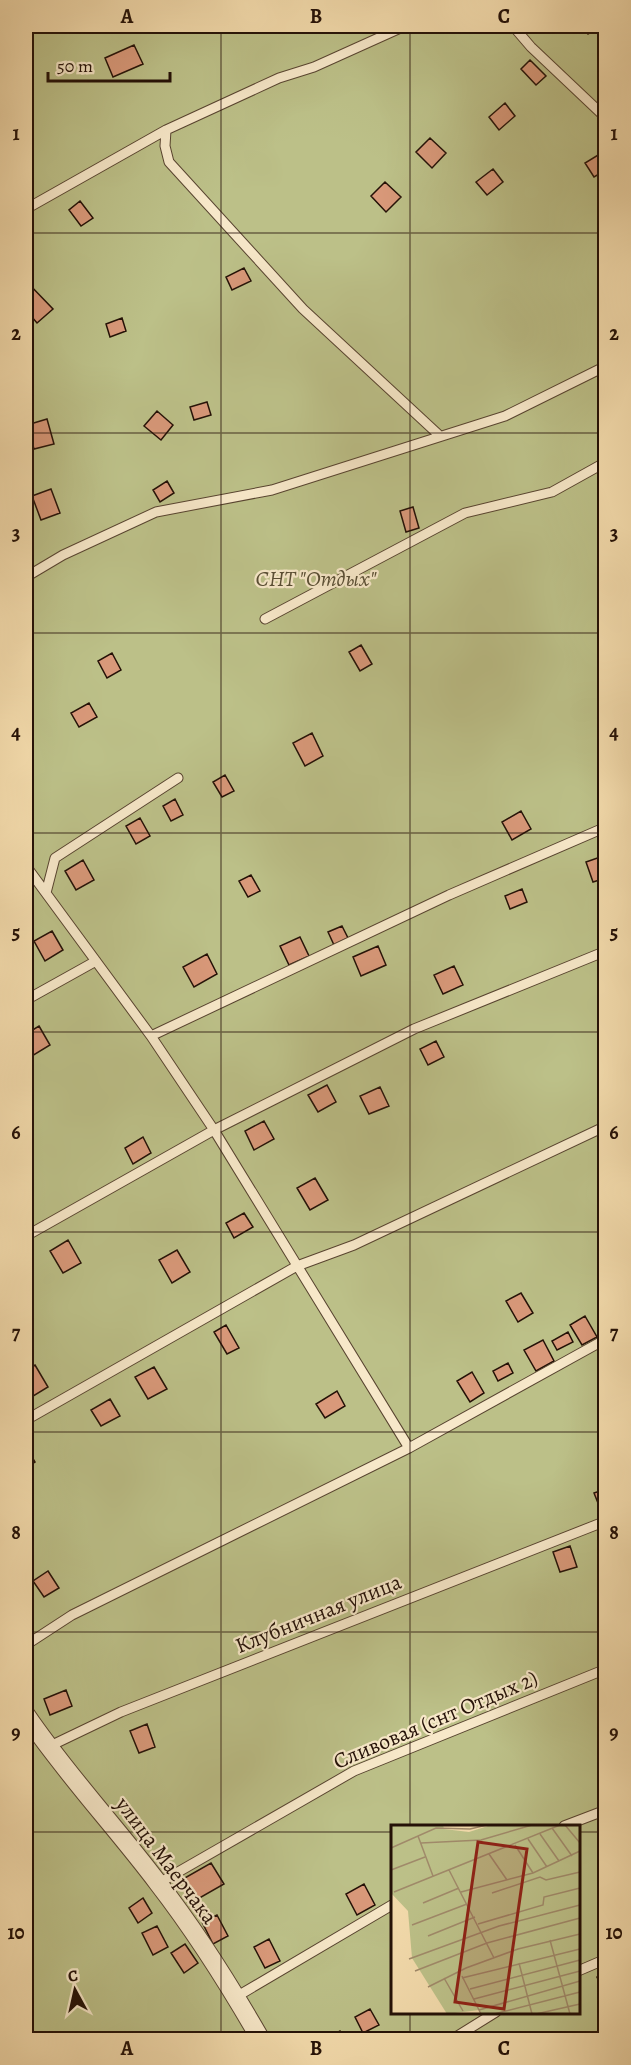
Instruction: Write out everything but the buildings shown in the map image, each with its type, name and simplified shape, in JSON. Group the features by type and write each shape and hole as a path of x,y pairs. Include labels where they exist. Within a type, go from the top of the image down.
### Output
{"street":[{"name":"улица Маерчака","path":"26,1715 48,1748 159,1883 236,1997 261,2040"}],"lane":[{"path":"26,209 166,130 279,78 314,68 405,26"},
{"path":"513,26 531,47 606,118"},
{"path":"166,130 165,146 168,162 303,309 440,436"},
{"path":"26,577 63,555 156,512 272,490 505,416 606,366"},
{"path":"265,619 465,513 552,492 606,462"},
{"path":"46,893 55,858 178,778"},
{"path":"151,1036 449,895 606,827"},
{"path":"26,866 151,1036 214,1130 409,1448"},
{"path":"26,1236 214,1130 414,1029 606,951"},
{"path":"26,1000 96,961"},
{"path":"26,1420 297,1266 354,1245 606,1126"},
{"path":"26,1645 72,1615 409,1448 606,1340"},
{"name":"Клубничная улица","path":"48,1748 121,1712 606,1521"},
{"name":"Сливовая (снт Отдых 2)","path":"159,1883 354,1771 606,1669"},
{"path":"569,1825 606,1810"},
{"path":"236,1997 391,1906"},
{"path":"580,1971 606,1959"},
{"path":"452,2040 494,2014"}],"green space":[{"name":"СНТ \"Отдых\"","path":"26,26 605,26 605,2039 26,2040"}]}
